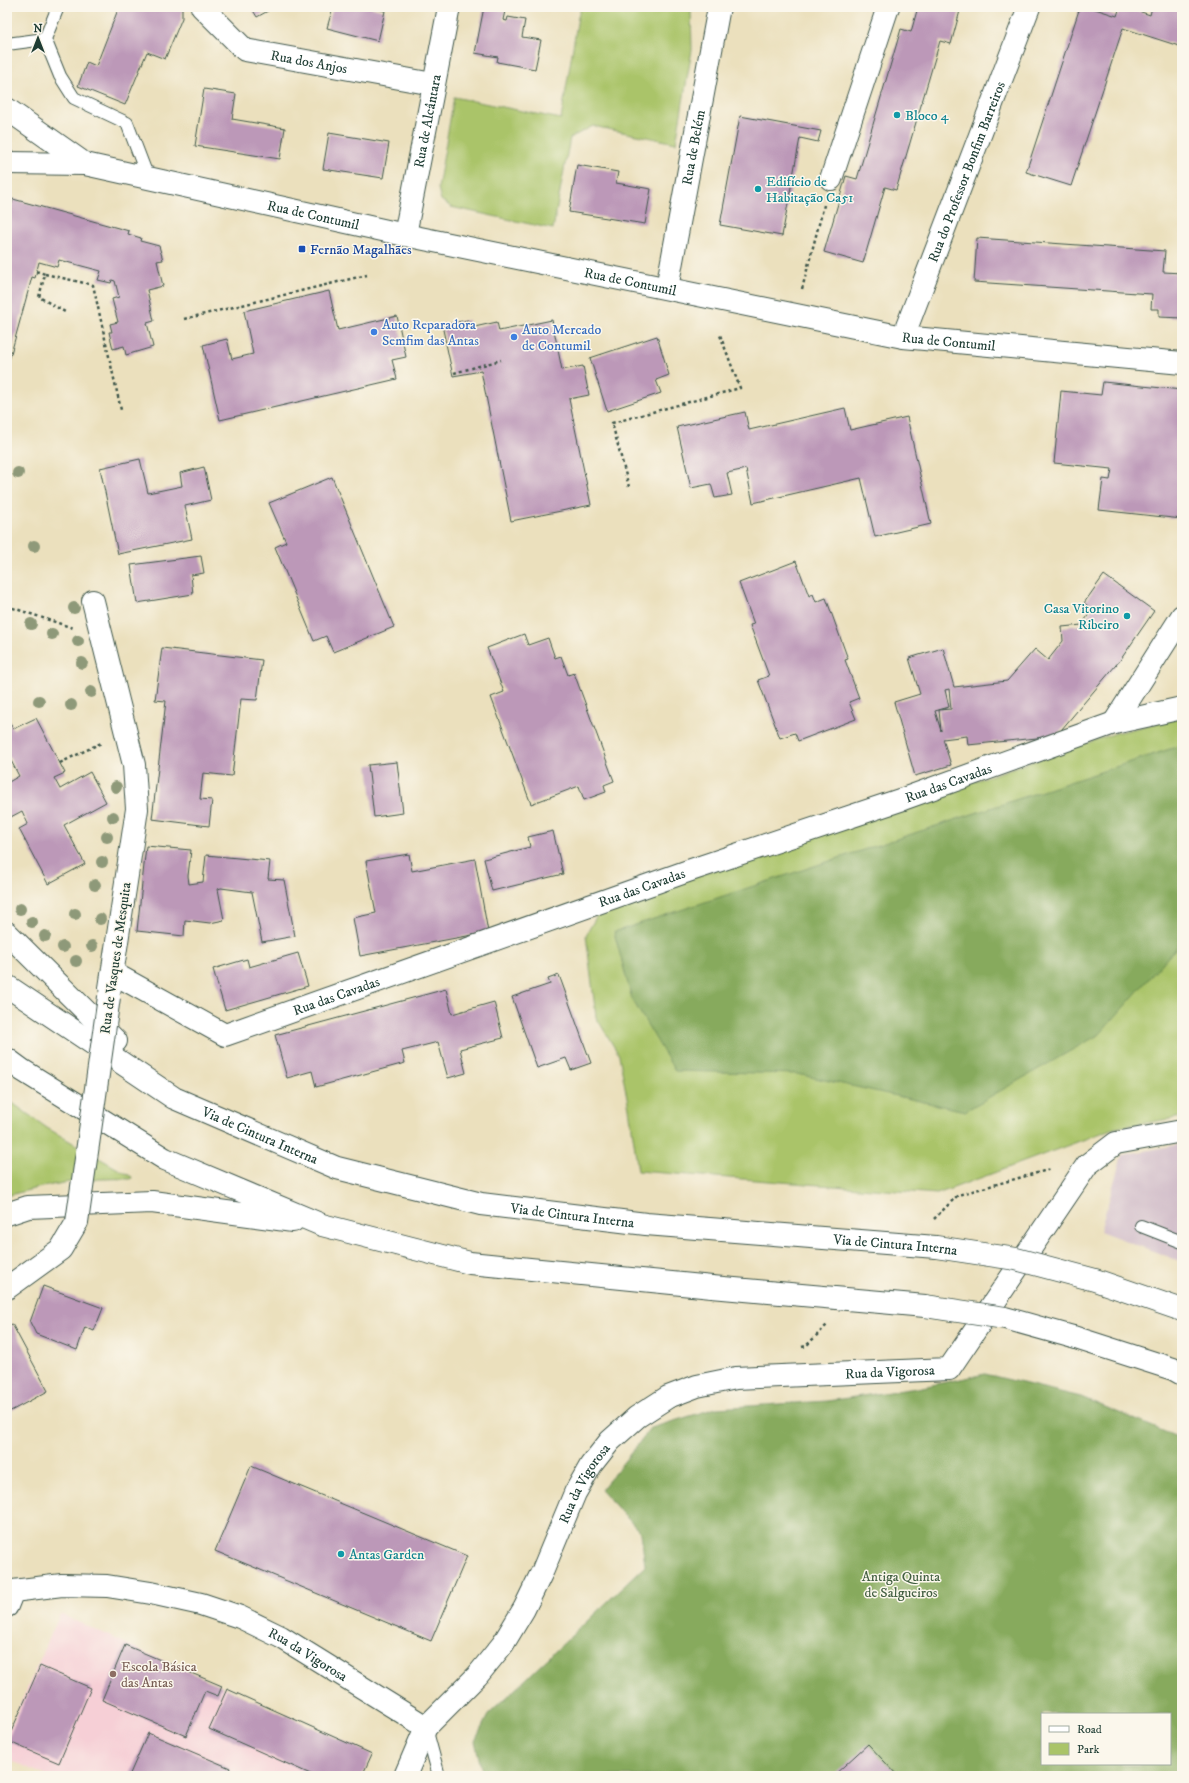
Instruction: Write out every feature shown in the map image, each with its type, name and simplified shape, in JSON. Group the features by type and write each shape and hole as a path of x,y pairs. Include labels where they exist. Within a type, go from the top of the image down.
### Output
{"main road":[{"name":"Rua dos Anjos","path":"202,7 245,50 433,84"},
{"name":"Rua de Alcântara","path":"405,235 449,7"},
{"name":"Rua de Belém","path":"667,288 719,7"},
{"path":"831,179 888,7"},
{"name":"Rua do Professor Bonfim Barreiros","path":"903,337 1029,7"},
{"name":"Rua de Contumil","path":"7,109 85,164"},
{"name":"Rua de Contumil","path":"7,163 85,164 405,235 903,337 1182,363"},
{"name":"Rua de Vasques de Mesquita","path":"7,1288 61,1249 77,1222 137,809 134,765 93,601"},
{"path":"1114,723 1182,616"},
{"name":"Rua das Cavadas","path":"113,973 225,1035 683,873 903,799 1114,723 1182,708"},
{"path":"7,933 174,1098"},
{"name":"Via de Cintura Interna","path":"7,986 174,1098 337,1168 481,1204 646,1224 936,1247 1016,1258 1095,1280 1182,1310"},
{"path":"7,1059 22,1070 165,1159 322,1225"},
{"name":"Rua da Vigorosa","path":"9,1597 62,1585 107,1586 166,1596 201,1604 240,1617 282,1637 426,1727 477,1676 503,1644 524,1609 543,1570 576,1493 591,1466 610,1441 637,1417 668,1397 697,1386 736,1378 949,1369 1087,1166 1116,1143 1182,1131"},
{"path":"7,1214 28,1207 152,1202 322,1225 470,1262 712,1287 925,1306 1005,1318 1073,1337 1172,1369 1182,1374"},
{"path":"405,1776 426,1727"}],"lane":[{"path":"58,7 45,39 60,76 74,98 127,123 148,178"},
{"path":"7,44 45,39"},
{"path":"1141,1226 1182,1242"},
{"path":"426,1727 440,1776"}],"path":[{"path":"795,315 831,179"},
{"path":"36,271 93,285 121,410"},
{"path":"45,274 39,297 65,312"},
{"path":"184,319 367,275"},
{"path":"629,487 612,423 740,388 720,335"},
{"path":"454,373 501,360"},
{"path":"7,606 102,638"},
{"path":"60,763 126,731"}],"shaded area":[{"path":"1182,1144 1182,1262 1100,1231 1122,1155"},
{"name":"Escola Básica das Antas","path":"60,1614 372,1754 362,1776 47,1776 7,1759 7,1734"}],"green space":[{"path":"581,7 683,7 691,10 692,50 676,143 593,126 570,138 553,229 451,207 441,200 438,188 454,97 561,119"},
{"path":"1182,717 1182,1117 1115,1128 937,1194 638,1171 629,1108 619,1055 596,1017 586,935 601,908 1116,733"},
{"path":"1182,745 1182,941 1100,1034 965,1111 797,1074 675,1071 632,999 614,932"},
{"path":"7,1099 47,1128 132,1177 131,1179 100,1179 68,1182 7,1196"},
{"name":"Antiga Quinta de Salgueiros","path":"985,1374 1081,1397 1182,1439 1182,1776 483,1776 475,1741 488,1715 645,1566 641,1533 601,1490 651,1428 716,1408 827,1401 917,1388"}],"building":[{"path":"119,7 182,7 182,18 165,59 147,52 125,105 78,86 87,62 96,66"},
{"path":"251,7 275,7 257,17"},
{"path":"333,7 370,7 385,11 378,41 327,28"},
{"path":"484,7 505,11 503,20 507,21 508,17 525,20 522,37 541,40 535,69 497,62 498,57 475,53"},
{"name":"Bloco 4","path":"918,7 961,7 951,44 940,41 896,190 885,187 863,263 824,252 846,176 857,179 901,29 911,32"},
{"path":"1080,7 1089,7 1117,16 1120,7 1127,7 1150,15 1152,7 1182,7 1182,47 1123,28 1071,186 1026,172"},
{"path":"204,89 236,94 232,119 285,128 280,159 195,146"},
{"name":"Edifício de Habitação Ca51","path":"740,116 821,131 818,142 800,138 782,236 720,225"},
{"path":"329,133 389,143 383,178 323,169"},
{"path":"577,165 618,172 616,183 651,189 645,224 569,212"},
{"path":"13,199 129,231 128,234 141,238 140,241 159,246 163,260 157,261 163,286 147,290 154,321 147,323 153,347 126,355 124,346 113,349 109,332 112,332 110,324 118,322 112,299 119,297 115,281 112,280 111,283 98,280 101,271 59,260 57,267 39,262 35,278 32,277 7,368 7,214 9,214"},
{"path":"977,238 1165,251 1163,272 1182,273 1182,318 1159,317 1159,309 1151,309 1152,294 974,282"},
{"path":"329,291 338,330 397,316 406,357 392,360 397,379 220,420 203,345 227,339 232,359 253,354 244,311"},
{"path":"468,320 470,328 497,322 499,331 552,320 562,370 583,366 589,395 569,399 591,505 511,521 481,371 453,376 442,325"},
{"path":"657,336 669,375 656,380 661,393 607,411 590,358"},
{"path":"1103,382 1182,390 1182,519 1099,510 1103,479 1110,480 1112,469 1054,463 1061,391 1101,395"},
{"path":"845,408 850,430 907,417 931,524 875,537 861,478 753,503 746,469 727,473 732,495 715,498 711,484 691,488 677,427 745,412 749,430"},
{"path":"140,459 148,493 182,486 180,473 204,467 211,500 185,506 192,539 118,554 100,468"},
{"path":"332,477 394,627 333,652 326,636 314,641 275,547 286,542 269,503"},
{"path":"201,556 204,573 191,575 193,594 137,603 131,565"},
{"path":"796,561 809,596 813,594 816,602 826,598 848,659 845,660 859,698 849,702 856,719 798,741 795,733 780,738 758,680 769,676 750,625 754,624 739,583"},
{"path":"1104,575 1154,611 1121,659 1056,736 968,745 967,736 943,739 951,765 915,776 894,702 920,694 909,658 943,648 954,687 1007,681 1035,649 1048,660 1063,641 1062,627 1082,625 1092,609 1084,603","holes":["949,689 951,709 939,710 941,731 935,711 949,707 945,690"]},
{"path":"524,634 528,645 548,638 555,658 561,656 568,675 574,673 614,781 604,785 606,792 584,800 579,786 531,804 491,697 504,692 487,648"},
{"path":"162,648 262,660 257,700 241,699 232,776 203,773 200,799 212,800 209,826 152,819 166,701 155,700"},
{"path":"7,717 13,729 36,718 65,773 54,778 60,789 90,772 106,802 64,825 85,864 48,884 19,829 28,824 22,811 7,819 7,783 19,776 7,753"},
{"path":"397,762 403,813 374,817 368,765"},
{"path":"553,831 563,874 492,891 484,859 530,847 528,837"},
{"path":"146,846 191,850 188,876 189,884 203,882 206,855 270,861 268,879 284,880 295,936 262,942 252,892 221,888 218,889 224,920 210,923 185,920 184,936 137,931"},
{"path":"409,854 412,871 475,859 488,932 360,956 353,918 376,913 366,861"},
{"path":"298,953 308,986 225,1010 213,969 247,959 249,967"},
{"path":"559,975 591,1063 571,1070 566,1058 537,1068 512,997 550,984 548,979"},
{"path":"446,989 452,1014 494,1002 503,1038 460,1049 466,1073 448,1078 438,1042 402,1051 405,1063 316,1087 312,1071 287,1078 275,1035"},
{"path":"43,1286 103,1308 94,1331 85,1327 77,1350 36,1334 30,1322"},
{"path":"12,1324 48,1391 7,1413 7,1327"},
{"name":"Antas Garden","path":"251,1466 467,1556 431,1641 215,1551"},
{"path":"125,1645 222,1686 218,1696 205,1691 186,1736 102,1700"},
{"path":"40,1666 91,1688 59,1763 7,1741"},
{"path":"227,1689 372,1754 362,1776 315,1776 209,1729"},
{"path":"148,1733 230,1768 227,1776 129,1776"},
{"path":"868,1744 898,1776 833,1776"}],"place":[{"name":"Bloco 4","path":"897,115"},
{"name":"Edifício de Habitação Ca51","path":"758,189"},
{"name":"Fernão Magalhães","path":"302,249"},
{"name":"Auto Reparadora Semfim das Antas","path":"374,332"},
{"name":"Auto Mercado de Contumil","path":"514,337"},
{"name":"Casa Vitorino Ribeiro","path":"1127,616"},
{"name":"Antas Garden","path":"341,1554"},
{"name":"Escola Básica das Antas","path":"113,1674"}]}
